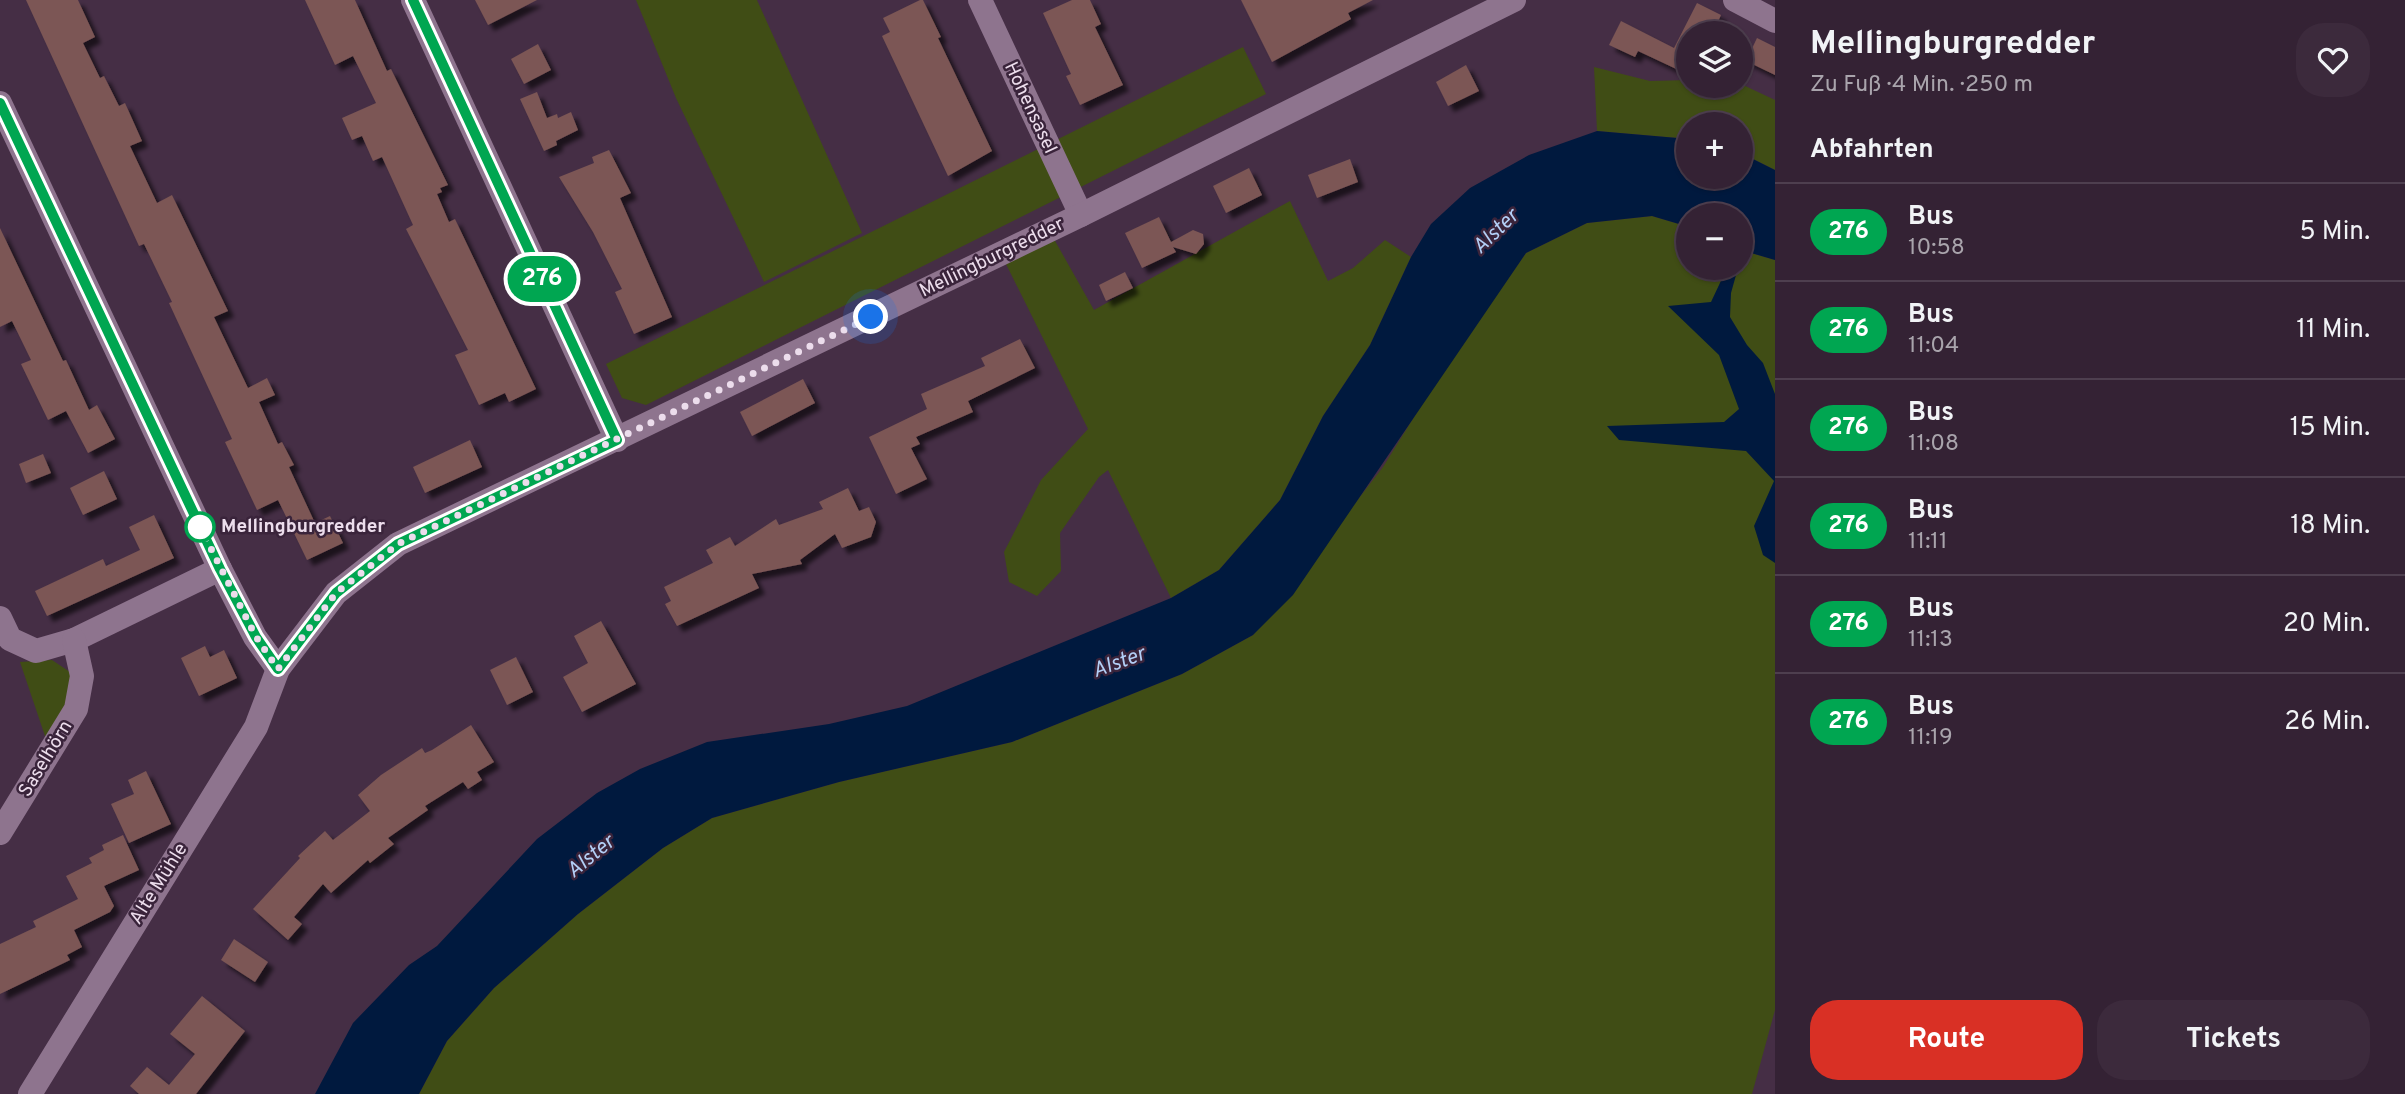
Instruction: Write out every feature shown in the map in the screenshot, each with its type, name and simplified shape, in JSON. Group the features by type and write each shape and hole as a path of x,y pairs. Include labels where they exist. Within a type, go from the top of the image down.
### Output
{"street":[{"path":"413,0 617,440"},
{"name":"Hohensasel","path":"980,0 1081,215"},
{"name":"Mellingburgredder","path":"278,669 336,593 398,544 1081,215 1514,0"},
{"path":"1735,0 1775,21"},
{"path":"0,103 220,569 256,637 278,669"},
{"path":"0,618 10,639 36,651 74,640 220,569"},
{"name":"Saselhörn","path":"0,833 76,709 82,676 74,640"},
{"name":"Alte Mühle","path":"30,1094 256,727 278,669"}],"green space":[{"path":"636,0 757,0 862,233 764,282 676,98"},
{"path":"1243,47 1266,94 646,405 622,398 606,364"},
{"path":"1594,67 1650,81 1676,80 1676,98 1753,98 1753,90 1775,100 1775,170 1753,159 1753,112 1676,112 1676,138 1597,131"},
{"path":"1290,201 1328,281 1353,268 1385,240 1411,257 1370,345 1323,416 1280,500 1219,570 1171,598 1108,470 1099,477 1060,533 1061,571 1037,596 1009,582 1004,552 1041,480 1088,429 1006,264 1054,239 1094,310"},
{"path":"1652,216 1676,223 1676,280 1753,280 1753,254 1775,260 1775,1010 1752,1094 419,1094 447,1041 494,988 578,914 663,848 712,818 839,782 1012,742 1182,674 1253,635 1383,467 1437,380 1526,253 1587,223"},
{"path":"52,660 73,674 69,703 46,739 20,662"}],"water":[{"name":"Alster","path":"1597,131 1676,138 1676,189 1753,189 1753,159 1775,170 1775,260 1753,254 1753,203 1676,203 1676,223 1652,216 1587,223 1526,253 1293,595 1253,635 1182,674 1012,742 839,782 712,818 663,848 578,914 494,988 447,1041 419,1094 315,1094 353,1023 409,965 437,946 537,839 597,793 640,769 707,742 829,724 907,706 1171,598 1219,570 1280,500 1323,416 1370,345 1411,257 1431,224 1470,188 1529,155"},
{"path":"1721,280 1735,280 1730,317 1747,345 1763,363 1775,394 1775,563 1763,555 1754,526 1774,481 1746,451 1619,440 1607,426 1724,422 1739,409 1719,355 1668,306 1711,302"}],"building":[{"path":"26,0 78,0 95,37 83,43 100,78 104,76 119,106 125,103 142,141 130,146 157,203 172,195 228,311 214,317 248,388 267,378 275,395 259,402 278,444 282,442 294,465 289,467 315,523 330,516 343,543 307,560 278,500 257,510 225,442 232,439 169,303 172,302 144,244 139,246"},
{"path":"305,0 355,0 387,71 391,69 448,185 440,188 442,192 437,194 449,222 455,219 536,389 509,402 505,393 479,405 455,355 468,350 406,229 413,225 382,157 373,161 362,136 352,140 342,118 376,103 353,56 335,65"},
{"path":"475,0 537,0 488,25"},
{"path":"923,0 941,37 938,38 992,151 948,176 882,36 890,32 883,18"},
{"path":"1072,0 1090,0 1101,24 1095,27 1123,85 1080,105 1066,76 1071,74 1043,13"},
{"path":"1241,0 1373,0 1348,13 1351,19 1272,62"},
{"path":"1697,3 1721,15 1718,21 1688,21"},
{"path":"1621,21 1674,48 1676,44 1676,69 1638,51 1635,57 1609,45"},
{"path":"1757,38 1775,47 1775,75 1753,64 1753,46"},
{"path":"538,44 551,70 524,84 511,59"},
{"path":"1466,65 1479,91 1448,106 1436,82"},
{"path":"537,92 547,118 557,114 558,118 571,112 578,130 556,141 557,145 544,151 520,99"},
{"path":"609,150 631,193 620,198 672,317 634,334 615,292 622,289 593,232 559,177 594,163 592,157"},
{"path":"1350,159 1358,182 1317,198 1308,175"},
{"path":"1249,168 1262,195 1226,213 1213,186"},
{"path":"1159,217 1171,242 1193,230 1203,234 1204,244 1196,254 1173,247 1176,252 1142,268 1125,233"},
{"path":"0,228 89,410 97,405 115,439 88,453 66,411 48,420 21,364 31,360 12,321 0,327"},
{"path":"1125,272 1133,288 1106,301 1099,285"},
{"path":"1020,339 1035,368 968,401 973,412 916,437 920,444 911,448 927,479 896,494 869,437 927,409 921,394 985,366 981,358"},
{"path":"803,379 815,403 752,436 740,412"},
{"path":"470,440 482,467 425,493 413,467"},
{"path":"43,454 51,473 26,483 19,464"},
{"path":"104,471 117,499 83,515 70,488"},
{"path":"848,488 859,511 869,507 876,522 871,537 842,548 835,534 800,560 802,564 752,574 759,588 677,626 665,604 671,601 664,587 713,563 706,550 730,537 735,546 776,519 779,525 823,509 819,502"},
{"path":"154,515 174,558 47,616 35,591 103,559 106,566 140,550 129,527"},
{"path":"601,621 636,684 582,712 563,677 588,663 574,636"},
{"path":"205,646 210,657 224,650 237,678 199,696 181,658"},
{"path":"516,657 533,692 507,705 490,670"},
{"path":"471,725 494,762 477,772 482,780 468,789 463,782 425,806 428,810 388,838 394,844 370,863 368,860 331,893 323,884 294,917 302,924 288,940 253,909 300,858 298,856 325,831 333,840 370,811 358,795 381,775 422,748 425,753 432,750"},
{"path":"146,771 171,824 129,843 111,804 134,794 128,780"},
{"path":"123,835 139,870 104,886 114,906 110,912 74,930 82,947 67,955 70,960 0,994 0,944 36,927 33,921 78,899 66,876 92,863 89,858 104,850 102,845"},
{"path":"234,939 268,962 255,982 221,960"},
{"path":"202,996 245,1031 196,1094 139,1094 130,1086 147,1067 169,1085 195,1054 170,1034"}],"bus line":[{"name":"276","path":"0,103 220,569 256,637 278,669 336,593 398,544 617,440 413,0"}],"place":[{"name":"Mellingburgredder","path":"200,527"}],"route":[{"path":"200,527 256,637 278,669 336,593 398,544 871,317"}]}
